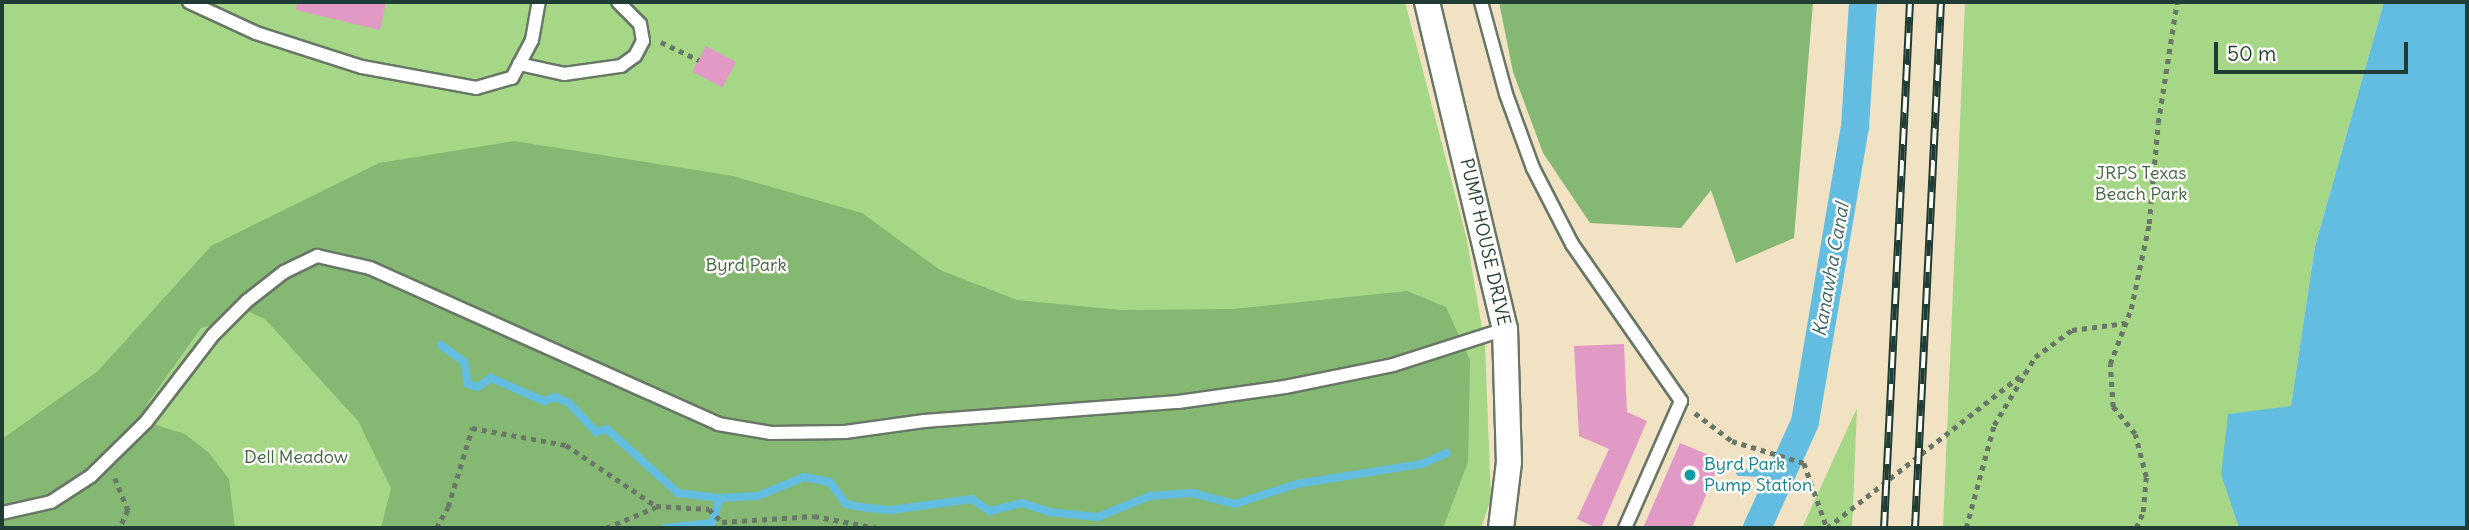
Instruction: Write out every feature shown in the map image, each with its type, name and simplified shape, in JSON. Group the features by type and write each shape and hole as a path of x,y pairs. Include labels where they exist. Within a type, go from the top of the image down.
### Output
{"street":[{"name":"PUMP HOUSE DRIVE","path":"1427,2 1505,329 1509,462 1501,528"}],"lane":[{"path":"189,2 256,33 388,72 476,88 512,78 532,40 539,2"},
{"path":"519,64 564,74 605,71 635,56 643,41 640,24 618,2"},
{"path":"1481,2 1506,94 1533,168 1572,244 1681,401 1625,528"},
{"path":"2,513 51,502 91,476 146,422 213,335 247,301 284,272 317,256 370,268 718,424 771,433 845,432 1272,389 1393,365 1505,329"}],"path":[{"path":"2136,528 2143,512 2146,477 2135,434 2113,407 2110,364 2126,323 2149,224 2158,123 2177,2"},
{"path":"2241,2 2278,2"},
{"path":"641,33 699,60"},
{"path":"1966,528 1994,425 2035,357 2072,331 2126,323"},
{"path":"1681,401 1732,441 1804,463 1827,528 2027,371"},
{"path":"436,528 448,507 471,428 566,444 656,506"},
{"path":"120,528 128,510 123,492"},
{"path":"606,528 656,506 709,509 722,522 814,516 877,528"}],"green space":[{"name":"Byrd Park","path":"2,2 1405,2 1467,240 1485,346 1491,499 1481,528 2,528"},
{"path":"1499,2 1813,2 1794,238 1736,263 1711,190 1681,228 1590,223 1543,153 1513,72"},
{"name":"JRPS Texas Beach Park","path":"1965,2 2384,2 2315,246 2291,406 2221,475 2239,528 1943,528"},
{"path":"514,141 733,176 862,213 940,270 1017,300 1121,310 1233,309 1407,291 1446,307 1470,360 1468,462 1443,528 381,528 391,488 358,421 265,319 241,308 218,324 201,328 147,404 146,422 185,434 209,453 229,479 235,528 2,528 2,439 98,371 211,246 379,163"},
{"path":"1857,408 1852,528 1802,528"}],"water":[{"path":"2384,2 2467,2 2467,528 2239,528 2221,475 2228,414 2291,406 2315,246"}],"building":[{"path":"297,2 386,2 380,30 296,10"},
{"path":"706,46 736,62 722,88 692,72"},
{"path":"1624,344 1627,412 1647,421 1601,528 1597,528 1577,519 1609,449 1579,436 1574,346"},
{"name":"Byrd Park Pump Station","path":"1680,443 1721,460 1692,528 1643,528"}],"waterway":[{"name":"Kanawha Canal","path":"1757,528 1805,422 1855,127 1863,2"},
{"path":"441,345 464,362 468,384 478,387 491,378 544,401 555,397 569,403 596,432 607,429 678,493 720,498"},
{"path":"665,528 712,523 720,498 758,496 804,477 830,482 846,504 860,507 891,510 972,499 990,511 1022,503 1049,512 1098,517 1150,496 1192,493 1235,504 1297,484 1422,464 1447,453"},
{"path":"1740,472 1781,474"}],"railway":[{"path":"1884,528 1910,2"},
{"path":"1915,528 1941,2"}],"place":[{"name":"Byrd Park Pump Station","path":"1690,475"}],"park label":[{"name":"Dell Meadow","path":"296,457"}]}
